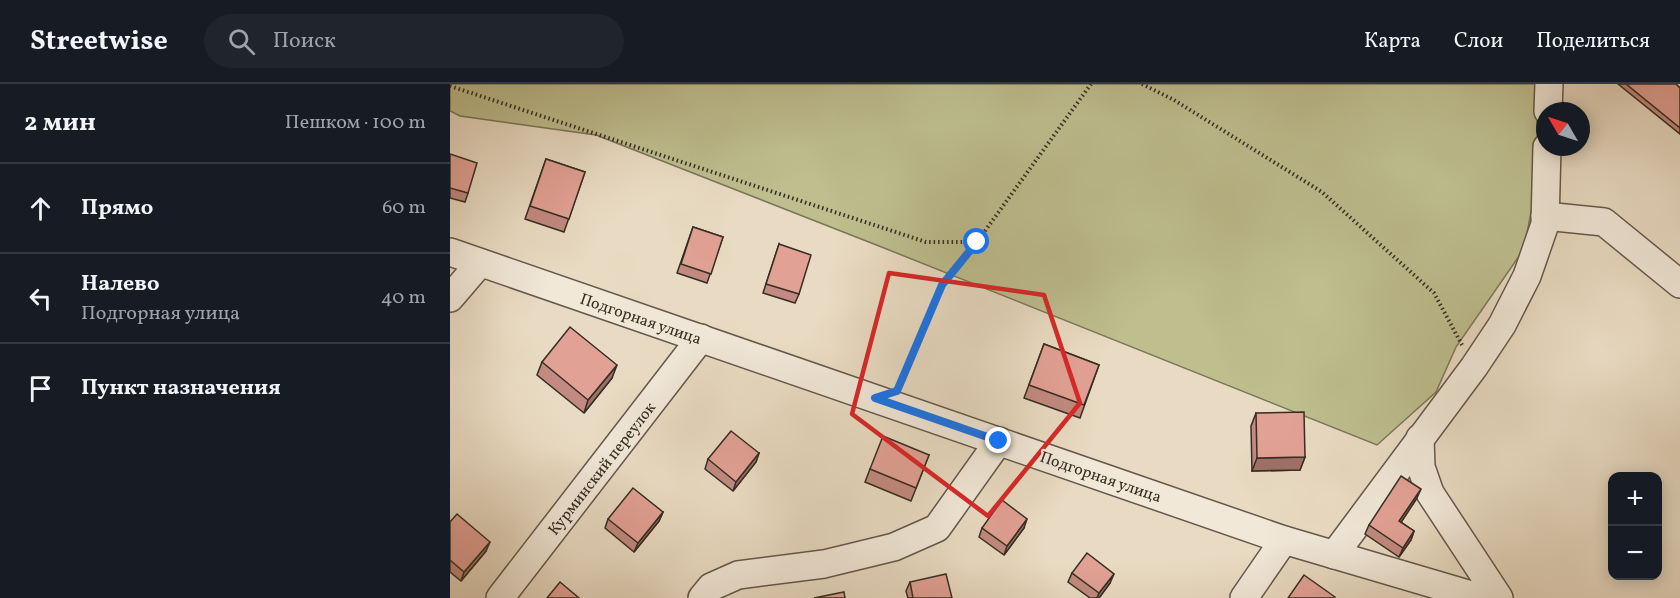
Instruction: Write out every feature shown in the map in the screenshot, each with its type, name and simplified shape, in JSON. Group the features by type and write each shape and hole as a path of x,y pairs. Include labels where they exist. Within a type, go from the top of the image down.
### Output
{"street":[{"path":"1548,102 1549,84"},
{"path":"1334,555 1474,367 1502,324 1527,276 1545,224 1547,156"},
{"path":"1545,216 1604,222 1680,284"},
{"name":"Подгорная улица","path":"450,252 1284,540 1481,598"},
{"path":"450,297 480,263"},
{"name":"Курминский переулок","path":"500,598 701,338"},
{"path":"1420,438 1421,467 1430,493 1499,598"},
{"path":"702,598 711,587 738,575 834,562 894,547 938,528 999,441"},
{"path":"1244,598 1284,540"}],"path":[{"path":"875,398 897,391 942,285 977,242 1091,84"},
{"path":"1142,84 1174,100 1322,192 1434,293 1474,367"},
{"path":"450,86 926,242 977,242"}],"highlighted area":[{"path":"889,273 1044,295 1080,403 988,516 852,414"}],"green space":[{"path":"450,84 1536,84 1538,175 1524,249 1456,347 1436,392 1377,445 596,135 460,116 450,111"}],"building":[{"path":"1626,84 1676,84 1680,88 1680,128"},
{"path":"450,154 477,163 468,193 450,188"},
{"path":"546,159 585,172 569,219 530,206"},
{"path":"693,227 723,237 711,274 681,264"},
{"path":"779,244 811,255 799,294 766,284"},
{"path":"570,327 617,365 588,400 542,362"},
{"path":"1044,344 1099,365 1084,405 1029,385"},
{"path":"1304,412 1305,457 1257,458 1256,413"},
{"path":"731,431 759,453 736,482 708,459"},
{"path":"883,436 929,455 916,488 870,469"},
{"path":"1401,476 1421,489 1399,521 1414,531 1403,548 1369,525"},
{"path":"633,488 663,512 638,543 608,519"},
{"path":"1002,500 1027,519 1007,546 982,528"},
{"path":"457,514 490,542 464,572 450,560 450,522"},
{"path":"1087,553 1114,574 1099,593 1072,573"},
{"path":"946,574 952,598 913,598 910,582"},
{"path":"1304,575 1335,597 1288,598"},
{"path":"560,582 579,598 547,598"},
{"path":"844,592 845,598 814,598"}],"route":[{"path":"977,242 942,285 897,391 875,398 999,441"}]}
